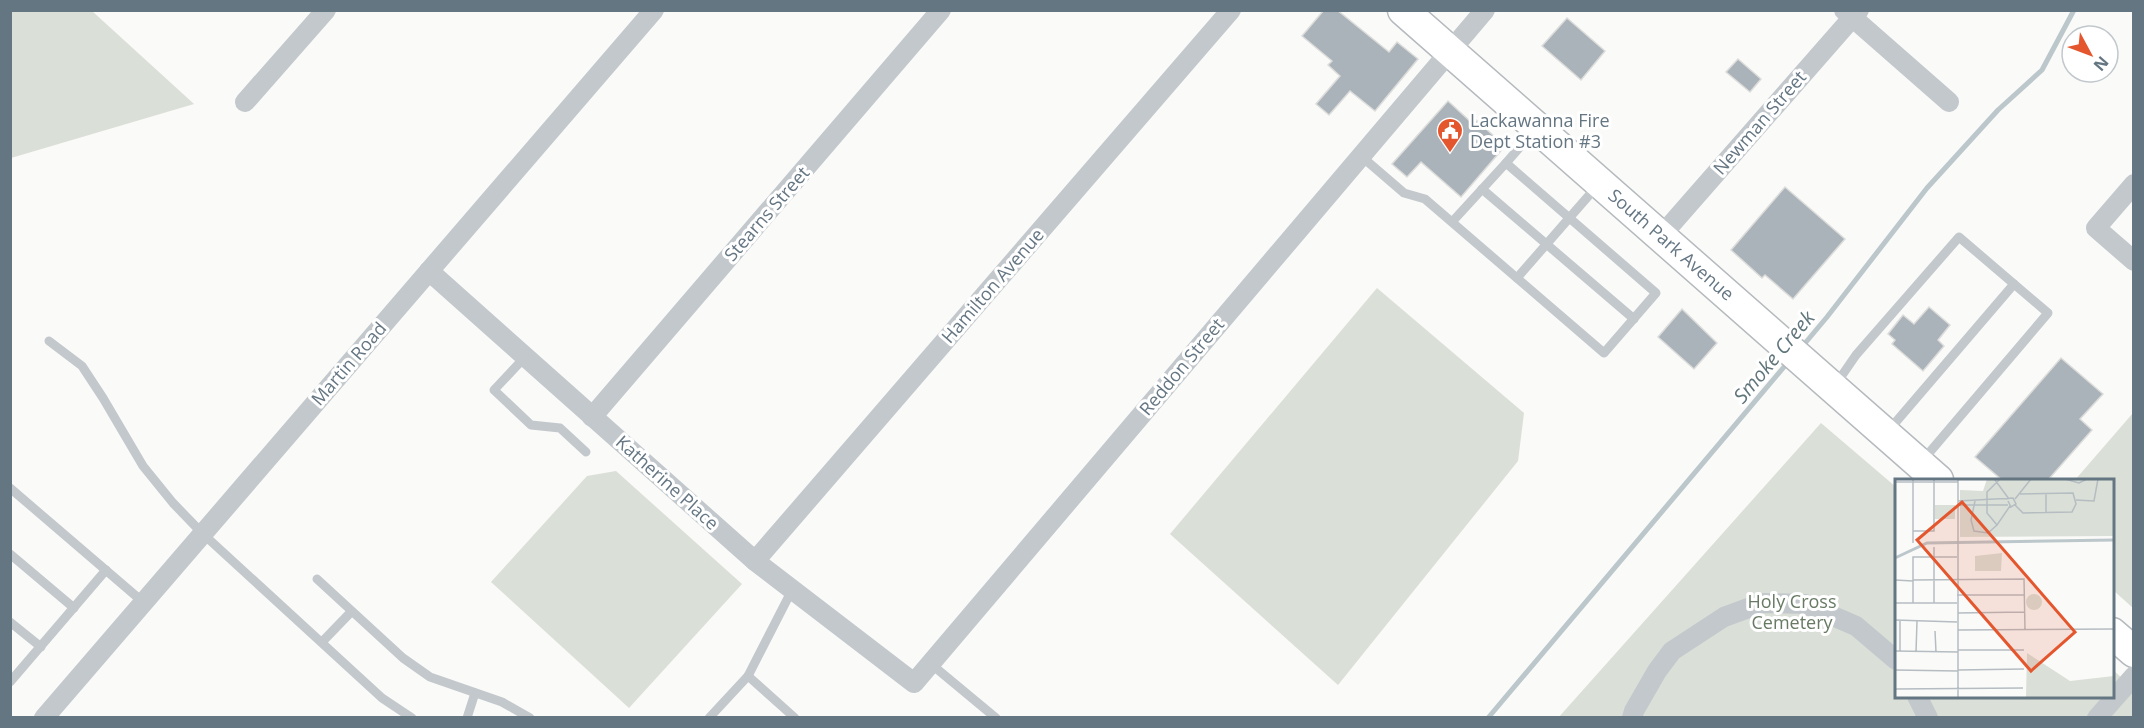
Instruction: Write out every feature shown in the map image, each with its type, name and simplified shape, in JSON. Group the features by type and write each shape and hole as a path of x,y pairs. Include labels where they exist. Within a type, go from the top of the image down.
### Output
{"main road":[{"name":"South Park Avenue","path":"1403,10 1929,472"},
{"path":"2114,635 2133,652"}],"street":[{"path":"245,102 326,10"},
{"name":"Martin Road","path":"44,717 654,10"},
{"name":"Stearns Street","path":"592,417 941,10"},
{"name":"Hamilton Avenue","path":"755,561 1231,10"},
{"name":"Reddon Street","path":"914,683 1485,10"},
{"path":"1852,13 1949,102"},
{"name":"Newman Street","path":"1661,236 1852,13"},
{"path":"2133,184 2096,228 2133,261"},
{"name":"Katherine Place","path":"429,272 755,561 914,683"},
{"path":"1632,717 1657,671 1672,651 1724,617 1761,603 1805,604 1856,626 1895,659"},
{"path":"2114,698 2133,676"},
{"path":"1918,698 1928,717"},
{"path":"2097,717 2114,698"}],"lane":[{"path":"1452,222 1537,128"},
{"path":"1361,156 1404,193 1425,199 1604,353 1656,293 1506,163"},
{"path":"1517,278 1599,183"},
{"path":"1482,189 1634,319"},
{"path":"1833,388 1856,355 1959,237 2048,313 1929,472"},
{"path":"1886,434 2014,284"},
{"path":"49,340 81,366 104,398 143,466 173,503 202,533 382,698 407,717"},
{"path":"525,357 494,390 531,425 560,428 586,452"},
{"path":"10,488 143,602"},
{"path":"10,554 74,608"},
{"path":"10,682 106,570"},
{"path":"317,579 402,658 430,677 502,702 530,717"},
{"path":"709,717 748,676 792,590"},
{"path":"322,642 351,612"},
{"path":"10,622 41,646"},
{"path":"931,664 996,717"},
{"path":"748,676 791,716"},
{"path":"467,717 475,693"}],"green space":[{"path":"11,10 92,11 194,104 11,158"},
{"path":"1377,288 1524,413 1518,461 1338,685 1170,534"},
{"path":"2133,413 2133,608 2114,591 2114,479 2076,479"},
{"name":"Holy Cross Cemetery","path":"1821,423 1895,486 1895,698 2114,698 2114,671 2133,688 2133,717 1558,718"},
{"path":"616,471 742,584 629,708 491,582 587,476"}],"building":[{"path":"1324,10 1337,10 1389,52 1397,42 1418,59 1375,111 1350,91 1329,115 1316,104 1340,76 1328,65 1332,61 1302,36"},
{"path":"1567,18 1605,51 1581,80 1542,46"},
{"path":"1738,59 1761,79 1750,92 1726,72"},
{"name":"Lackawanna Fire Dept Station #3","path":"1448,101 1472,123 1476,120 1505,146 1461,197 1421,162 1407,177 1392,164"},
{"path":"1785,187 1845,239 1793,299 1765,275 1762,278 1731,250"},
{"path":"1929,307 1950,325 1938,340 1944,346 1923,371 1892,344 1895,340 1888,334 1903,315 1914,324"},
{"path":"1682,309 1717,343 1694,369 1658,337"},
{"path":"2061,358 2103,394 2080,419 2092,430 2049,479 2001,479 1975,457"}],"waterway":[{"name":"Smoke Creek","path":"1801,348 1927,188 1998,110 2042,70 2074,10"},
{"name":"Smoke Creek","path":"1488,718 1789,361"}],"place":[{"name":"Lackawanna Fire Dept Station #3","path":"1450,154"}]}
